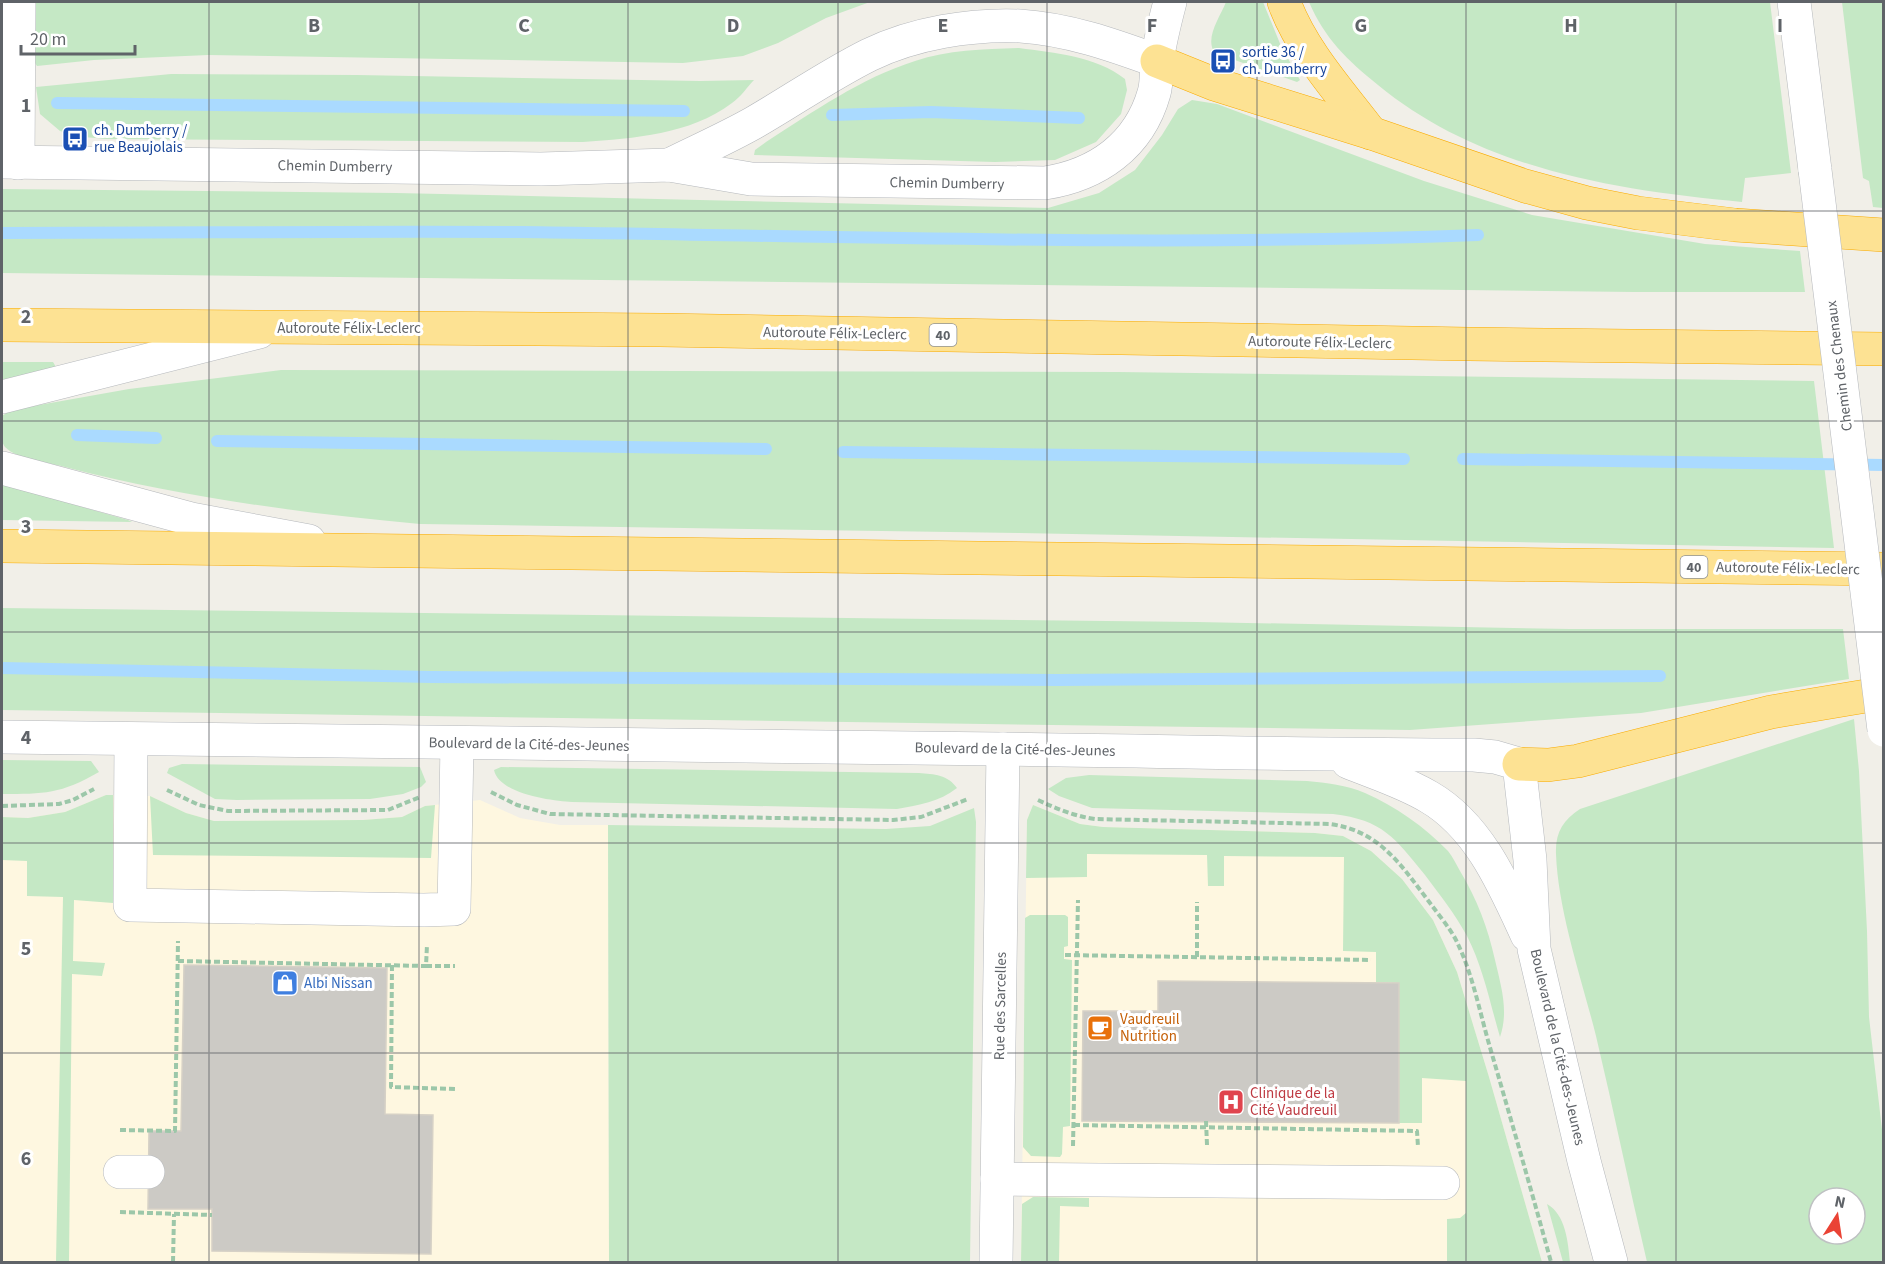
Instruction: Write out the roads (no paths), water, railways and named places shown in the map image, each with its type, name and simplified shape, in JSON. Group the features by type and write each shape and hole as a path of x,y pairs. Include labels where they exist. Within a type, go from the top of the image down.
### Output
{"highway":[{"path":"1284,2 1317,62 1371,133"},
{"path":"1157,61 1214,84 1371,133 1524,186 1610,208 1735,225 1884,236"},
{"name":"Autoroute Félix-Leclerc","path":"2,325 672,330 1884,349"},
{"name":"Autoroute Félix-Leclerc","path":"2,546 1884,569"},
{"path":"1519,764 1548,765 1578,761 1759,715 1884,693"}],"street":[{"path":"10,163 19,2"},
{"name":"Chemin Dumberry","path":"10,163 541,169 669,165 751,179 1029,184 1063,180 1100,166 1122,148 1134,133 1154,93 1157,61 1170,2"},
{"name":"Chemin des Chenaux","path":"1794,2 1884,730"},
{"name":"Chemin Dumberry","path":"669,165 754,122 871,54 906,41 943,32 999,26 1038,28 1084,37 1157,61"},
{"path":"2,397 275,328"},
{"path":"2,468 192,519 367,551"},
{"name":"Boulevard de la Cité-des-Jeunes","path":"2,737 1474,755 1495,757 1519,764 1530,861 1534,949 1584,1161 1611,1263"},
{"path":"131,739 130,905 424,910 454,909 457,744"},
{"name":"Rue des Sarcelles","path":"996,1263 1003,748"},
{"path":"1330,755 1398,781 1430,797 1454,815 1474,837 1495,871 1534,949"},
{"path":"997,1179 1443,1183"}],"waterway":[{"path":"57,103 684,111"},
{"path":"832,115 931,112 1079,118"},
{"path":"2,233 521,232 1119,240 1478,235"},
{"path":"77,435 156,438"},
{"path":"217,441 766,449"},
{"path":"843,452 1404,459"},
{"path":"1463,459 1884,465"},
{"path":"2,668 431,677 1058,680 1660,676"}],"place":[{"name":"sortie 36 / ch. Dumberry","path":"1223,61"},
{"name":"ch. Dumberry / rue Beaujolais","path":"75,139"},
{"name":"Albi Nissan","path":"285,983"},
{"name":"Vaudreuil Nutrition","path":"1100,1028"},
{"name":"Clinique de la Cité Vaudreuil","path":"1231,1102"}]}
